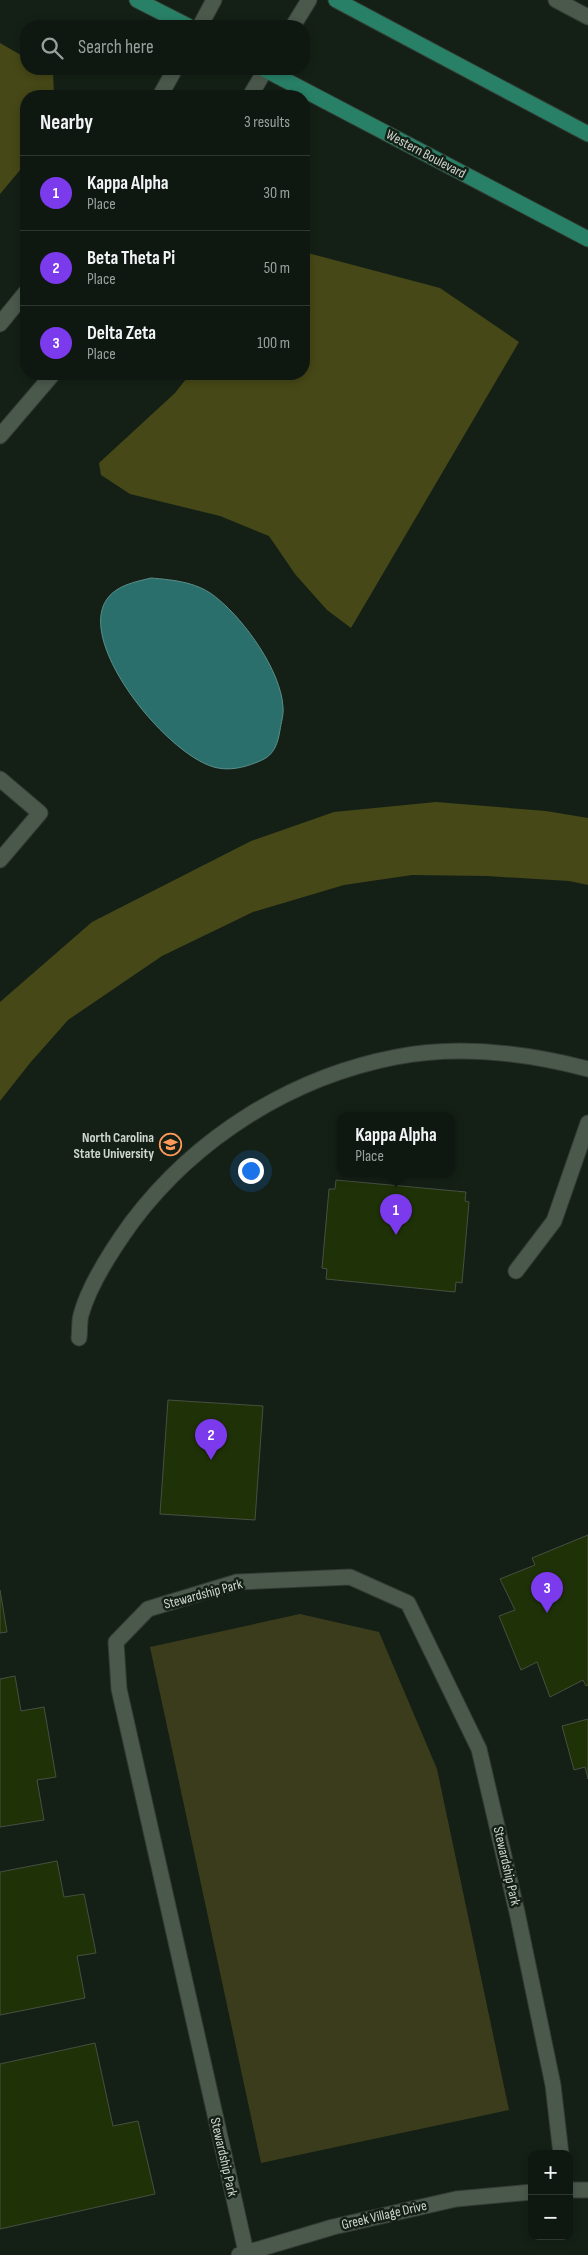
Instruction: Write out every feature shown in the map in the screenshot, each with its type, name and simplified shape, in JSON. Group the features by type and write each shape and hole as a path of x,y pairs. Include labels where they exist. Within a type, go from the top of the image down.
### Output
{"main road":[{"path":"137,0 176,20"},
{"path":"336,0 588,134"},
{"name":"Western Boulevard","path":"276,75 305,90"},
{"name":"Western Boulevard","path":"310,93 588,239"}],"street":[{"path":"203,20 214,0"},
{"path":"297,20 310,0"},
{"path":"556,0 588,17"},
{"path":"164,90 172,75"},
{"path":"253,90 262,75"},
{"path":"0,324 20,299"},
{"path":"0,436 48,380"},
{"path":"0,779 40,813 0,860"},
{"path":"79,1338 80,1315 96,1280 122,1236 146,1204 209,1142 246,1116 292,1091 342,1071 397,1057 451,1052 519,1055 588,1069"},
{"path":"516,1271 554,1221 588,1123"},
{"name":"Stewardship Park","path":"243,2254 119,1689 116,1642 148,1609 237,1582 350,1577 408,1603 479,1750 518,1912 553,2086 561,2150"},
{"path":"573,2190 588,2190"},
{"name":"Greek Village Drive","path":"243,2254 333,2227 456,2199 528,2192"}],"green space":[{"path":"300,1614 379,1632 437,1769 509,2110 261,2163 150,1647"}],"shaded area":[{"path":"0,43 20,55 20,75 53,75 54,90 20,90 20,170 0,194"},
{"path":"310,254 440,288 519,342 351,628 327,610 295,574 269,536 220,516 130,494 101,475 99,463 175,393 185,380 310,380"},
{"path":"436,802 546,811 588,818 588,885 569,881 487,876 412,875 344,885 253,912 162,956 68,1020 0,1101 0,1002 92,922 251,841 334,812"}],"water":[{"path":"151,578 195,585 211,593 239,620 260,648 276,678 281,693 283,710 277,744 266,758 246,766 229,769 218,768 198,760 176,745 154,723 133,697 116,670 104,643 101,619 107,599 111,594 127,585"}],"building":[{"path":"336,1180 466,1192 465,1201 469,1202 462,1283 456,1282 455,1292 326,1279 327,1269 322,1268 329,1189 335,1189"},
{"path":"168,1400 263,1406 255,1520 160,1514"},
{"path":"588,1535 588,1685 586,1686 583,1680 550,1697 537,1662 521,1670 499,1616 515,1610 500,1579 535,1565 532,1558"},
{"path":"0,1590 7,1632 0,1633"},
{"path":"15,1676 21,1711 44,1707 56,1777 37,1780 44,1820 0,1827 0,1679"},
{"path":"588,1719 588,1779 585,1767 574,1770 562,1726"},
{"path":"57,1861 64,1897 84,1894 96,1953 77,1956 85,1998 0,2015 0,1872"},
{"path":"95,2043 113,2126 138,2121 155,2194 0,2229 0,2064"}],"place":[{"name":"North Carolina State University","path":"170,1145"},
{"name":"Kappa Alpha","path":"396,1235"},
{"name":"Beta Theta Pi","path":"211,1460"},
{"name":"Delta Zeta","path":"547,1613"}]}
